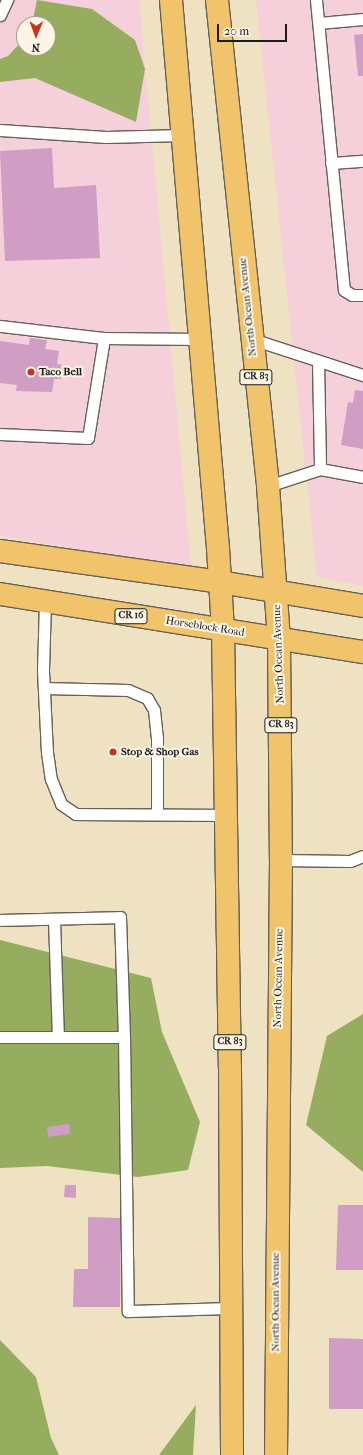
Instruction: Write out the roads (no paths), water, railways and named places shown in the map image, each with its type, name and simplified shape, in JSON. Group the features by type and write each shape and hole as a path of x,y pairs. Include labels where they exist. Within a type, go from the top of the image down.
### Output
{"main road":[{"name":"CR 83","path":"170,0 200,339 223,630 232,1308 232,1455"},
{"name":"North Ocean Avenue","path":"217,0 268,486 279,639 281,860 276,1455"},
{"path":"0,551 220,582 363,606"},
{"name":"Horseblock Road","path":"0,594 363,652"}],"lane":[{"path":"0,15 7,0"},
{"path":"316,0 344,290 352,295 363,295"},
{"path":"319,23 363,19"},
{"path":"0,130 106,137 182,135"},
{"path":"331,163 363,161"},
{"path":"0,326 104,338 200,339"},
{"path":"0,434 88,438 104,338"},
{"path":"252,339 363,375"},
{"path":"318,361 320,469"},
{"path":"268,486 320,469 363,477"},
{"path":"45,602 42,634 44,688 51,779 61,804 76,814 226,815"},
{"path":"44,688 128,690 147,698 154,710 157,737 157,814"},
{"path":"281,860 350,861 363,856"},
{"path":"0,920 120,917 124,1037 128,1311 232,1308"},
{"path":"54,918 58,1037"},
{"path":"0,1037 124,1037"}],"place":[{"name":"Taco Bell","path":"31,372"},
{"name":"Stop & Shop Gas","path":"113,752"}]}
